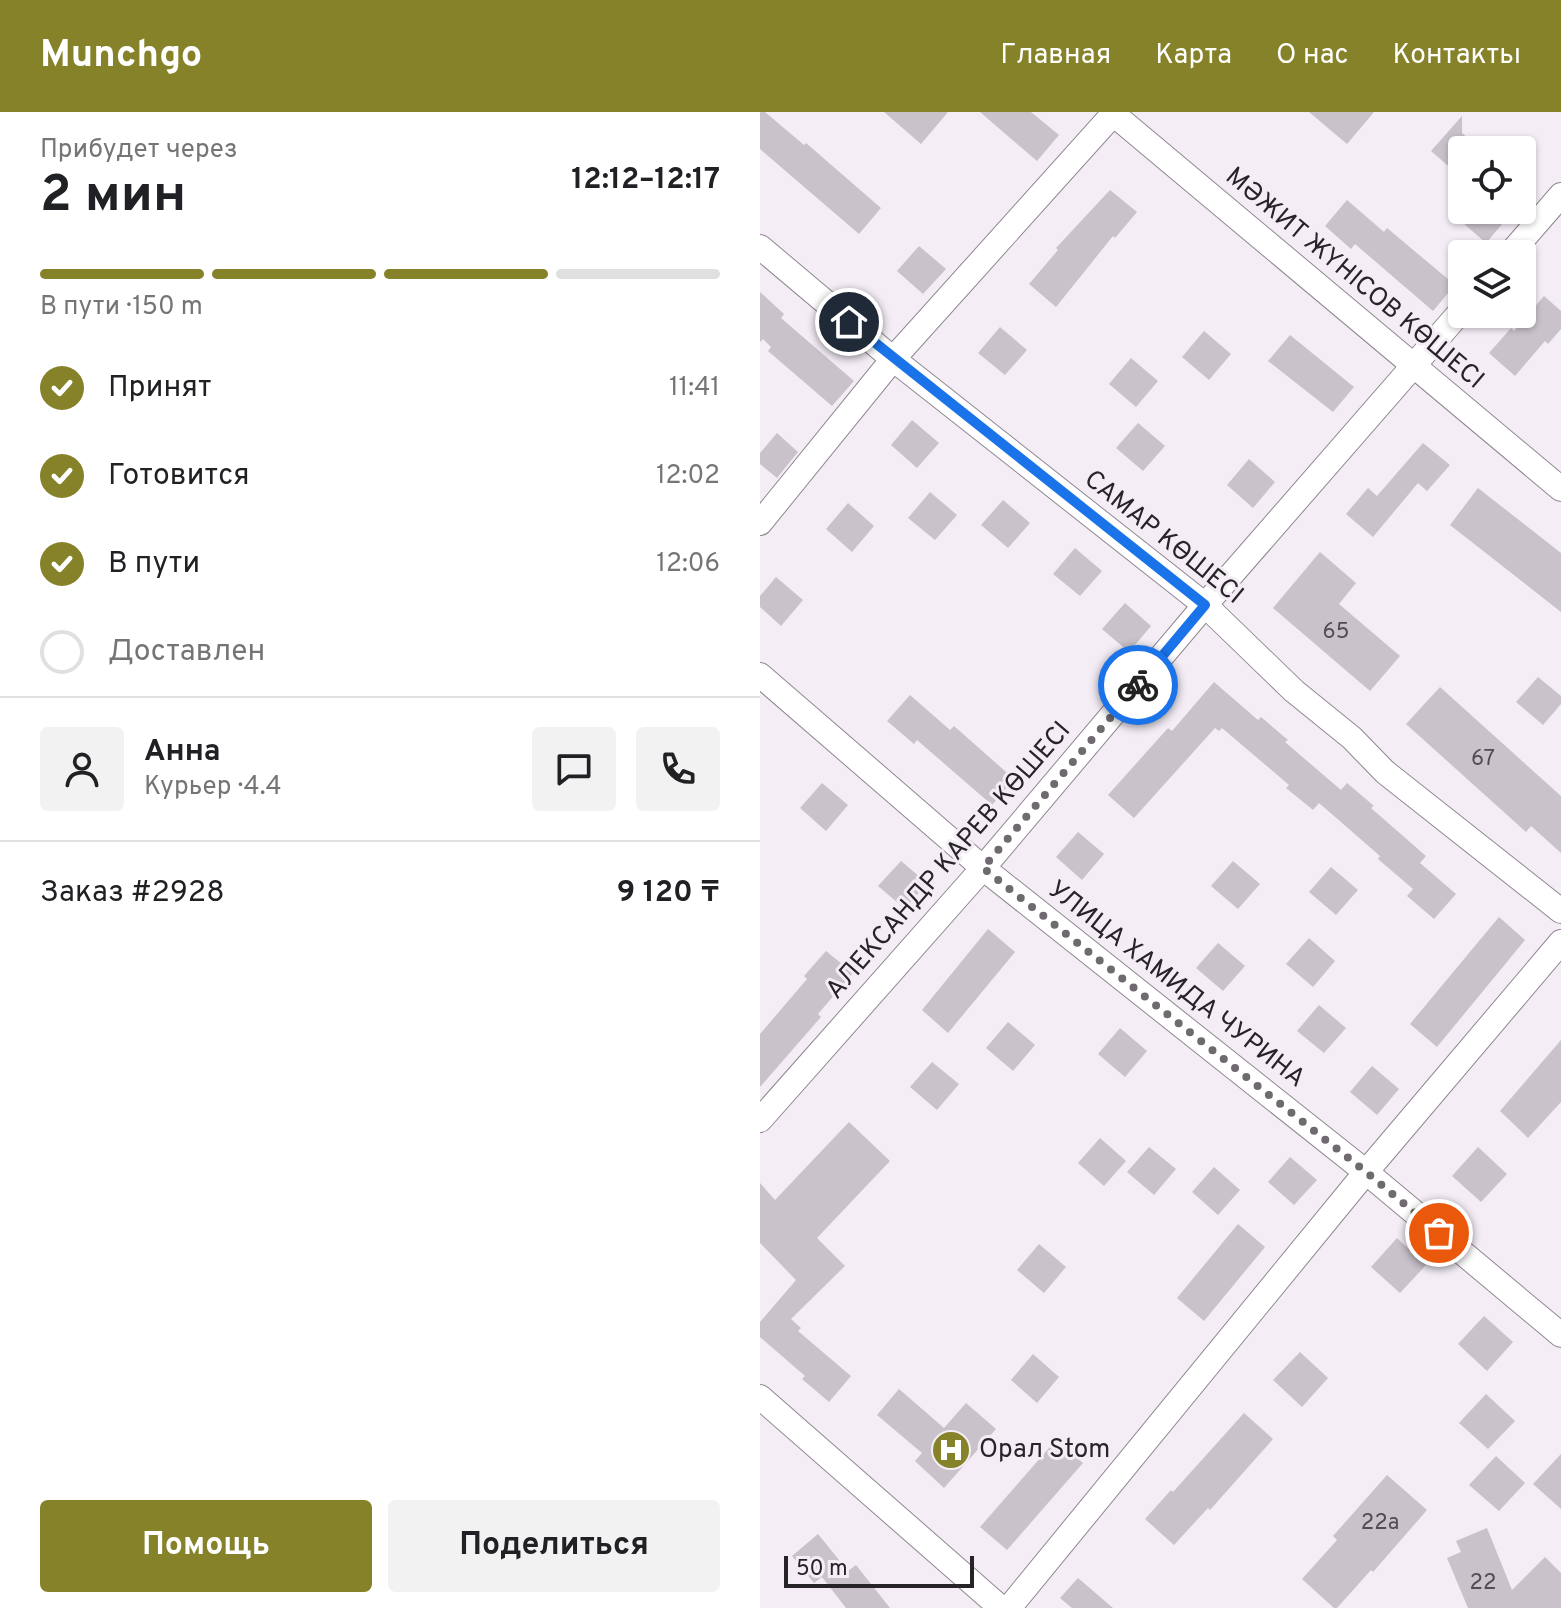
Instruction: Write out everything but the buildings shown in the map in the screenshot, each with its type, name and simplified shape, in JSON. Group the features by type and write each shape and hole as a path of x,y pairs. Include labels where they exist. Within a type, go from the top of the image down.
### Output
{"street":[{"path":"760,523 893,359 1113,113"},
{"name":"МӘЖИТ ЖҮНІСОВ КӨШЕСІ","path":"1113,113 1561,489"},
{"path":"1522,240 1561,195"},
{"name":"САМАР КӨШЕСІ","path":"760,247 893,359 1205,605 1294,691 1352,738 1385,772 1561,911"},
{"name":"АЛЕКСАНДР КАРЕВ КӨШЕСІ","path":"760,1120 983,868 1205,605 1448,326"},
{"name":"УЛИЦА ХАМИДА ЧУРИНА","path":"760,675 983,868 1366,1172 1561,1335"},
{"path":"1009,1608 1366,1172 1561,942"},
{"path":"760,1397 1001,1608"}],"way so far":[{"path":"1138,685 983,868 1439,1233"}],"place":[{"name":"Орал Stom","path":"951,1450"}],"route":[{"path":"849,322 1205,605 1138,685"}]}
